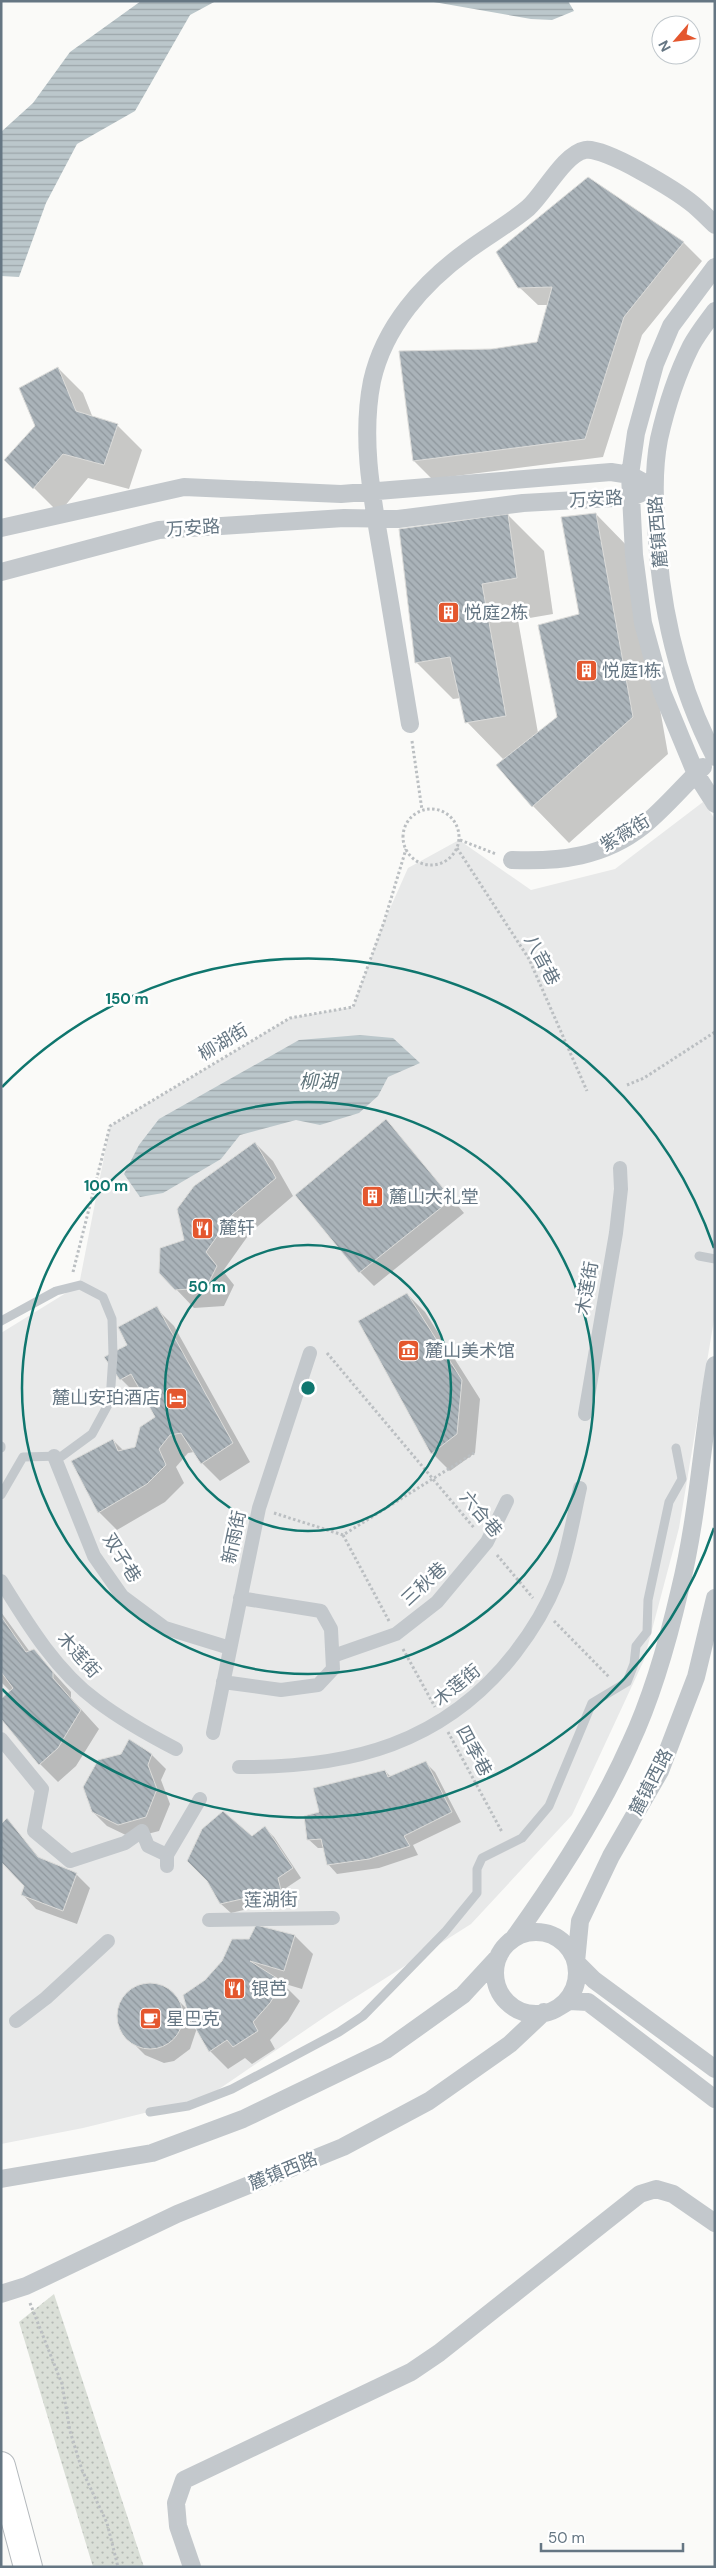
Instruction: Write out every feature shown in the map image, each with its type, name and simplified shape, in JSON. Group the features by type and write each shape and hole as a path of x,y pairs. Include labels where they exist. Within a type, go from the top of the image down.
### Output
{"highway":[{"path":"1,2466 28,2567"}],"street":[{"path":"410,724 370,492 368,447 371,390 379,357 391,331 408,306 438,274 528,208 576,154 593,150 605,154 667,186 694,205 715,225"},
{"path":"715,267 671,326 655,364 636,433 630,475 634,555 644,623 662,692 696,774 715,804"},
{"name":"麓镇西路","path":"715,311 692,345 674,387 659,440 654,488 657,541 668,624 684,684 702,731 715,757"},
{"name":"万安路","path":"1,528 184,487 341,494 611,472 630,475 654,488"},
{"name":"万安路","path":"1,572 159,530 344,518 398,519 523,503 630,497 654,488"},
{"name":"紫薇街","path":"512,860 551,861 587,854 614,844 642,827 715,757"},
{"name":"木莲街","path":"585,1414 616,1233 621,1189 620,1168"},
{"name":"新雨街","path":"213,1733 259,1508 310,1353"},
{"path":"1,2179 152,2153 243,2119 386,2050 463,1995 499,1956 533,1912 596,1808 631,1744 660,1664 681,1587 696,1502 715,1365"},
{"name":"双子巷","path":"54,1456 94,1556 122,1596 165,1628 230,1648"},
{"name":"木莲街","path":"239,1767 314,1764 363,1754 407,1739 442,1722 495,1680 531,1633 557,1581 580,1488"},
{"name":"三秋巷","path":"333,1656 396,1634 437,1602 487,1542 507,1501"},
{"name":"木莲街","path":"1,1581 29,1625 62,1668 95,1700 135,1727 176,1749"},
{"path":"223,1682 282,1690 318,1684 333,1669 331,1629 321,1611 240,1598"},
{"name":"麓镇西路","path":"576,1962 580,1921 611,1856 660,1771 696,1677 715,1598"},
{"path":"1,1739 42,1789 34,1832 70,1861 125,1843 142,1831 148,1846 167,1861 200,1799"},
{"name":"莲湖街","path":"209,1920 333,1918"},
{"path":"514,1938 536,1932 549,1934 565,1945 576,1962 594,1980 715,2069"},
{"path":"16,2021 46,1998 108,1941"},
{"path":"499,1956 496,1978 504,1998 522,2011 550,2010 569,2001 588,2002 715,2099"},
{"path":"550,2010 568,1998 574,1987 577,1974 576,1962"},
{"name":"麓镇西路","path":"1,2294 26,2286 177,2214 352,2142 429,2101 510,2044 550,2010"},
{"path":"192,2567 178,2526 176,2503 184,2480 411,2372 439,2353 640,2194 656,2189 674,2194 715,2223"}],"lane":[{"path":"699,1256 715,1259"},
{"path":"1,1321 56,1290 80,1286 103,1297 112,1319 113,1355 110,1401 92,1434 62,1456 23,1457 1,1495"},
{"path":"150,2112 188,2106 232,2089 339,2032 363,2016 445,1932 477,1893 477,1869 482,1858 510,1846 522,1838 549,1806 592,1703 620,1688 627,1682 634,1664 636,1646 647,1632 648,1600 669,1502 682,1479 676,1448"}],"path":[{"path":"410,724 422,810"},
{"path":"432,808 449,815 459,830 459,840 457,848 445,862 436,865 418,862 406,849 403,839 408,821 422,810 432,808"},
{"path":"459,840 512,860"},
{"name":"八音巷","path":"457,848 529,959 587,1091"},
{"name":"柳湖街","path":"71,1282 110,1126 290,1018 353,1007 384,922 406,849"},
{"path":"627,1086 644,1078 715,1032"},
{"name":"六合巷","path":"327,1353 543,1609 620,1688"},
{"path":"259,1508 343,1535 474,1453"},
{"name":"四季巷","path":"343,1535 510,1846"},
{"path":"26,2286 32,2311 62,2384 70,2431 82,2470 107,2523 118,2567"}],"shaded area":[{"path":"703,802 715,819 715,1314 679,1528 644,1660 572,1815 471,1924 329,2014 206,2098 83,2128 1,2144 1,1333 79,1285 110,1126 290,1018 353,1007 384,922 408,868 459,840 531,890 615,869"},
{"path":"54,2294 144,2567 93,2567 19,2322"}],"water":[{"path":"141,1 216,1 190,15 135,111 77,144 46,203 19,277 1,276 1,132 33,103 70,52"},
{"path":"428,1 568,1 574,11 552,20 531,19"},
{"name":"柳湖","path":"360,1035 393,1038 420,1063 388,1077 378,1096 359,1113 320,1125 296,1120 240,1135 221,1159 163,1193 140,1197 124,1174 139,1145 159,1119 299,1040"}],"building":[{"path":"588,177 684,242 624,317 585,439 413,461 399,351 492,349 537,342 552,287 518,288 496,252"},
{"path":"58,367 76,411 118,424 104,465 63,454 33,489 4,460 35,426 19,388"},
{"name":"悦庭1栋","path":"596,513 633,717 532,807 496,765 557,717 538,625 579,614 561,517"},
{"name":"悦庭2栋","path":"508,514 517,578 482,584 506,716 465,723 450,657 415,663 399,529"},
{"name":"麓山大礼堂","path":"386,1119 452,1199 359,1273 295,1195"},
{"name":"麓轩","path":"255,1142 276,1178 232,1215 206,1252 217,1266 206,1288 175,1290 159,1273 160,1248 184,1240 177,1209 194,1186"},
{"name":"麓山美术馆","path":"407,1293 462,1380 457,1434 431,1454 358,1321"},
{"name":"麓山安珀酒店","path":"157,1306 233,1443 201,1464 181,1433 170,1435 159,1449 166,1465 147,1484 98,1513 71,1461 113,1439 118,1451 135,1447 140,1427 155,1417 131,1374 120,1380 104,1357 127,1345 118,1327"},
{"path":"1,1616 26,1652 34,1649 53,1672 53,1678 81,1710 58,1748 39,1765 1,1719 1,1699 13,1688 1,1672"},
{"path":"129,1739 152,1754 148,1765 157,1789 146,1817 118,1825 92,1812 83,1787 98,1760 121,1754"},
{"path":"426,1761 452,1812 404,1836 410,1846 369,1859 327,1865 321,1839 307,1840 304,1816 319,1812 313,1788 385,1770 388,1777"},
{"path":"223,1811 252,1836 265,1826 293,1868 278,1878 281,1890 220,1904 207,1881 187,1861 202,1829"},
{"path":"7,1818 38,1857 77,1873 63,1911 21,1895 24,1886 1,1862 1,1824"},
{"name":"银芭","path":"256,1925 295,1935 284,1971 250,1961 283,1982 270,2003 253,2022 258,2031 233,2047 227,2040 209,2052 189,2017 183,1995 205,1980 222,1961 232,1939 249,1939"},
{"name":"星巴克","path":"150,1983 162,1986 173,1993 180,2004 183,2016 180,2028 173,2039 162,2046 150,2049 138,2046 127,2039 120,2028 117,2016 120,2004 127,1993 138,1986"}],"place":[{"name":"悦庭2栋","path":"448,613"},
{"name":"悦庭1栋","path":"586,671"},
{"name":"麓山大礼堂","path":"373,1197"},
{"name":"麓轩","path":"203,1228"},
{"name":"麓山美术馆","path":"409,1351"},
{"name":"麓山安珀酒店","path":"176,1398"},
{"name":"银芭","path":"235,1989"},
{"name":"星巴克","path":"150,2019"}]}
